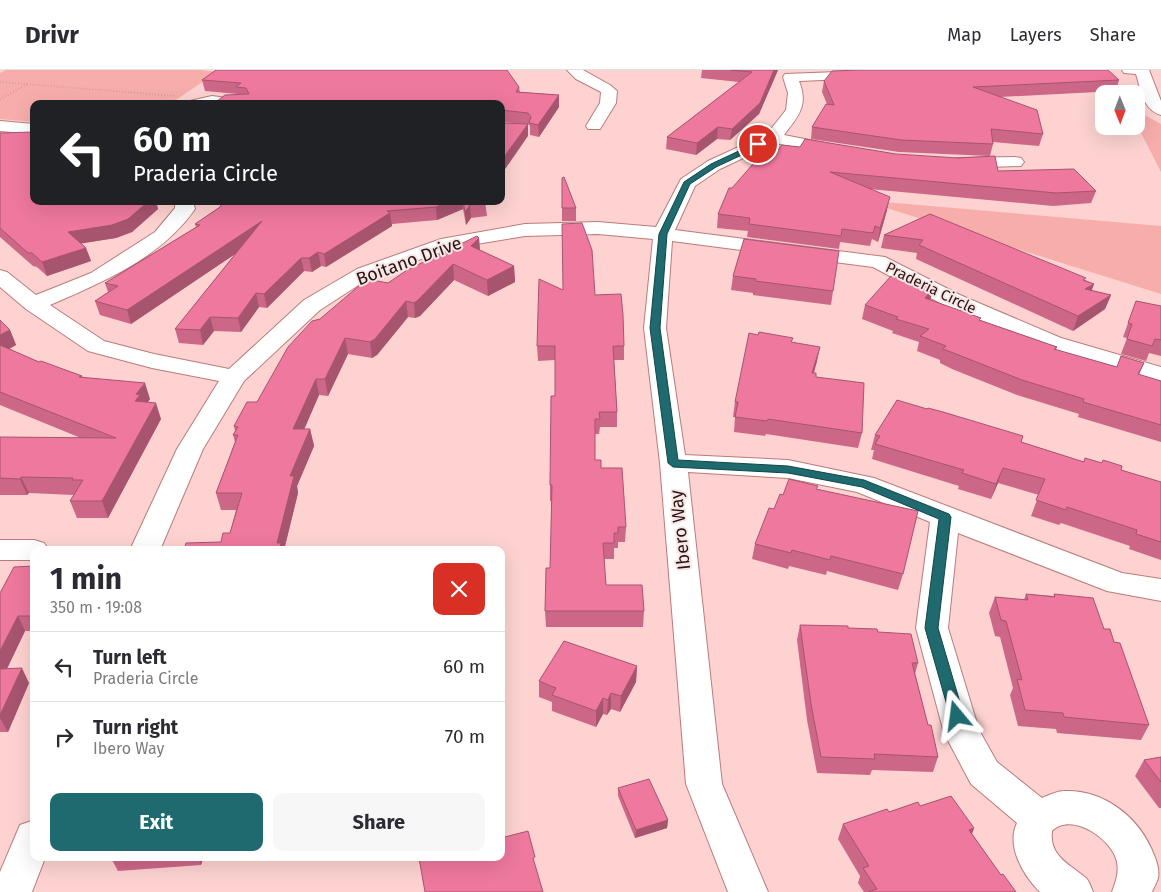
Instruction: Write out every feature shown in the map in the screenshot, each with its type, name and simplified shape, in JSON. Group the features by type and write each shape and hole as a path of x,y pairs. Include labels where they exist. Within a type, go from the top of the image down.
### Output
{"street":[{"path":"574,70 579,75 598,82 609,90 608,103 594,126"},
{"path":"1129,70 1142,70 1155,106 1161,110"},
{"name":"Ibero Way","path":"748,892 704,784 673,463 655,328 663,234 687,183 714,165 773,138 794,110 796,93 790,76 877,75"},
{"path":"0,126 30,130"},
{"path":"773,138 854,153"},
{"path":"942,162 971,164 1015,162"},
{"path":"34,304 98,277 162,236 185,209 184,205"},
{"name":"Boitano Drive","path":"146,546 190,449 234,377 312,305 364,273 448,243 525,230 598,228 663,234"},
{"name":"Praderia Circle","path":"663,234 878,261 952,300 1053,343 1161,375"},
{"path":"0,276 34,304 96,346 234,377"},
{"path":"673,463 788,469 864,484 1118,583 1161,590"},
{"path":"945,517 932,628 962,733 984,773 1039,818"},
{"path":"0,550 30,550"},
{"path":"1073,892 1060,885 1046,872 1036,857 1032,842 1033,829 1039,818 1051,809 1066,806 1084,808 1101,814 1118,825 1131,839 1140,855 1143,870 1140,885 1132,892"},
{"path":"12,892 30,847"}],"path":[{"path":"0,82 175,96"},
{"path":"0,99 28,84"}],"shaded area":[{"path":"6,70 200,70 217,72 176,100 30,100 30,122 0,119 0,73"},
{"path":"1145,115 1161,124 1161,172 1142,135 1145,135"},
{"path":"861,200 1161,226 1161,294"}],"building":[{"path":"216,70 507,70 519,87 516,92 559,95 538,125 529,123 531,117 528,113 505,110 505,100 218,100 225,95 249,94 246,88 236,87 241,83 202,80"},
{"path":"730,70 774,70 760,103 732,129 718,127 697,143 667,137 752,72"},
{"path":"1108,70 1119,80 973,87 1037,110 1043,134 991,129 993,144 901,140 812,127 826,104 834,105 824,81 832,71"},
{"path":"505,123 528,124 505,156"},
{"path":"30,132 30,205 144,205 128,219 112,225 68,232 86,248 42,262 32,253 28,253 0,228 0,133"},
{"path":"805,139 896,154 958,158 995,156 998,171 1074,169 1096,191 1056,193 830,172 890,197 880,228 875,226 873,233 842,229 841,236 749,224 750,218 718,214 729,188 732,188 760,156 771,158 782,145 800,147"},
{"path":"564,177 576,208 562,208 562,178"},
{"path":"221,205 441,205 387,211 390,213 324,254 318,252 309,258 301,258 264,294 256,293 238,318 210,317 200,330 175,329 262,221 127,310 95,301 118,286 105,283 200,225 195,224"},
{"path":"464,205 470,205 465,212"},
{"path":"930,214 1086,278 1083,280 1094,284 1085,289 1111,295 1078,316 919,245 923,240 884,235"},
{"path":"582,223 592,250 595,295 621,294 623,315 624,346 613,346 617,412 599,412 600,419 595,419 595,460 601,460 601,468 622,468 626,527 618,527 618,533 614,533 614,543 603,543 606,585 642,585 644,611 545,611 546,568 550,568 552,485 550,485 551,396 555,396 555,346 537,346 539,279 563,290 562,224"},
{"path":"477,236 479,238 471,246 514,266 487,280 453,264 418,300 414,303 406,301 375,339 370,342 345,338 325,379 316,379 293,429 310,429 290,476 294,476 277,543 281,543 280,546 185,546 186,543 221,542 223,533 230,533 242,493 216,493 238,435 233,435 238,427 234,426 247,402 257,402 288,347 312,321 320,319 367,279 388,283 407,270"},
{"path":"744,239 839,251 833,291 755,281 756,279 733,276"},
{"path":"891,276 933,288 925,298 981,318 979,320 1057,347 1054,349 1117,367 1121,356 1144,363 1138,374 1161,381 1161,425 1083,402 1084,399 1022,380 943,349 946,346 920,336 929,329 896,319 898,317 865,305"},
{"path":"1136,301 1161,306 1161,340 1155,339 1152,346 1127,339 1132,324 1128,323"},
{"path":"0,320 10,330 0,335"},
{"path":"759,332 793,338 791,342 820,347 812,373 816,373 816,377 864,383 862,433 768,419 767,421 735,417 738,402 735,402 749,333 758,335"},
{"path":"0,345 39,362 41,361 82,376 79,377 145,383 136,394 140,395 135,401 156,403 102,501 70,501 83,480 72,480 73,478 0,478 0,437 116,438 0,392"},
{"path":"897,400 1023,436 1021,442 1084,462 1085,458 1102,463 1103,460 1122,466 1121,470 1161,482 1161,542 1136,534 1137,530 1067,507 1066,510 1036,500 1045,479 1003,468 996,484 962,473 964,470 875,444 880,436 875,435"},
{"path":"789,479 818,486 816,489 918,511 903,574 831,556 830,560 792,550 791,553 755,544 769,508 774,509 780,494 783,495"},
{"path":"30,566 30,616 18,616 0,651 0,593 14,567"},
{"path":"1026,594 1055,597 1054,594 1093,598 1104,629 1110,629 1114,642 1120,643 1149,725 1064,717 1063,713 1025,710 1017,679 1022,680 1006,621 1001,620 995,597 1028,600"},
{"path":"800,625 848,626 848,628 877,629 878,632 911,634 918,663 912,663 928,725 931,725 938,757 874,754 875,759 821,757 811,704"},
{"path":"564,641 637,666 621,696 611,693 608,700 603,698 596,711 552,695 556,688 539,681"},
{"path":"22,668 0,715 0,669"},
{"path":"1161,757 1161,782 1144,760"},
{"path":"649,779 668,820 636,830 618,788"},
{"path":"951,796 974,828 969,830 1001,875 1003,874 1016,892 868,892 877,889 863,868 869,866 843,824 887,809 889,812 918,802 920,806"},
{"path":"528,831 535,857 533,858 543,892 425,892 420,861 505,861 505,837"}],"route":[{"path":"758,144 714,165 687,183 663,234 655,328 673,463 788,469 864,484 945,517 932,628 957,716"}]}
